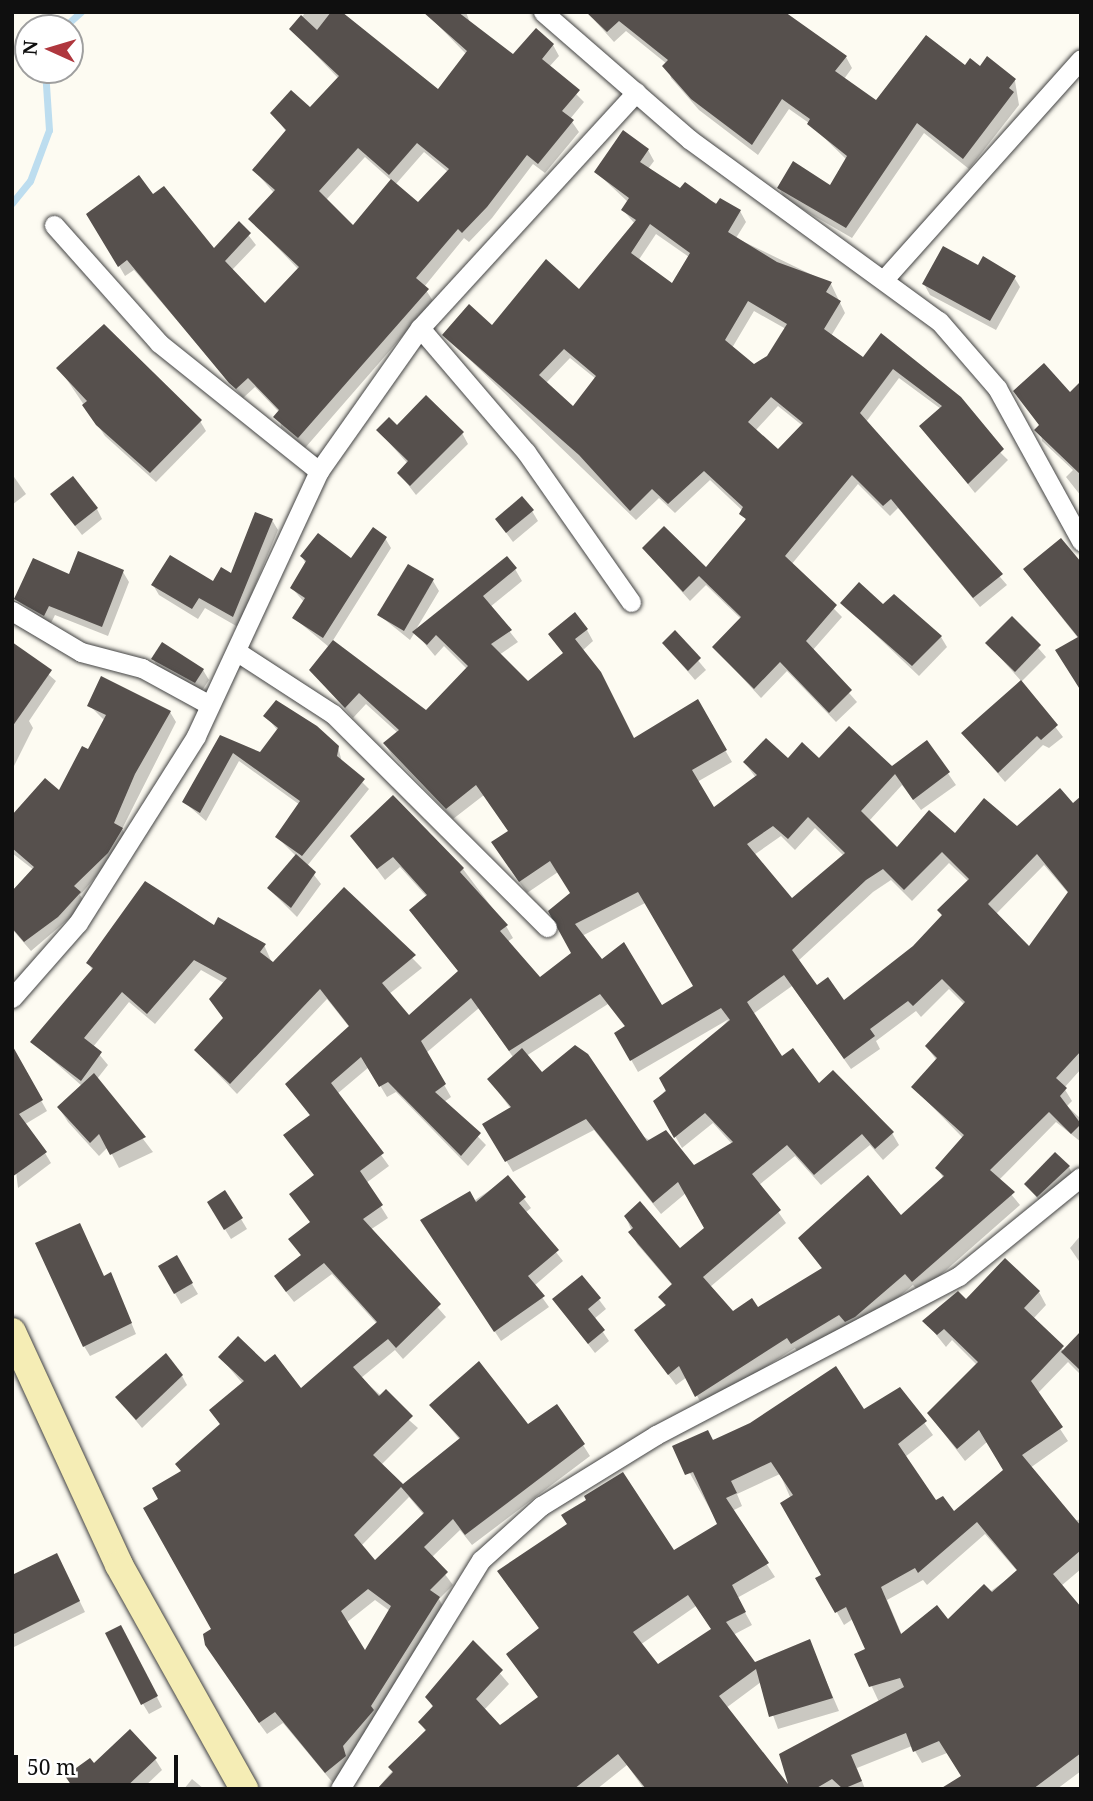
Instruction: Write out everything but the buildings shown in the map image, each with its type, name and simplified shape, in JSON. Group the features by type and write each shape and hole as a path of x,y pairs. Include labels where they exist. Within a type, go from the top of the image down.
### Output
{"main road":[{"path":"13,1336 119,1564 244,1789"}],"street":[{"path":"543,12 689,139 887,277 939,321 998,388 1081,541"},
{"path":"887,277 1081,59"},
{"path":"12,998 78,923 119,863 239,653 272,566 319,471 420,328 635,92"},
{"path":"54,225 159,343 319,471"},
{"path":"420,328 526,452 631,603"},
{"path":"12,611 81,652 142,668 210,705"},
{"path":"239,653 332,714 547,927"},
{"path":"340,1789 481,1560 541,1506 656,1435 959,1276 1081,1177"}],"waterway":[{"path":"12,203 30,181 49,130 46,84"}]}
